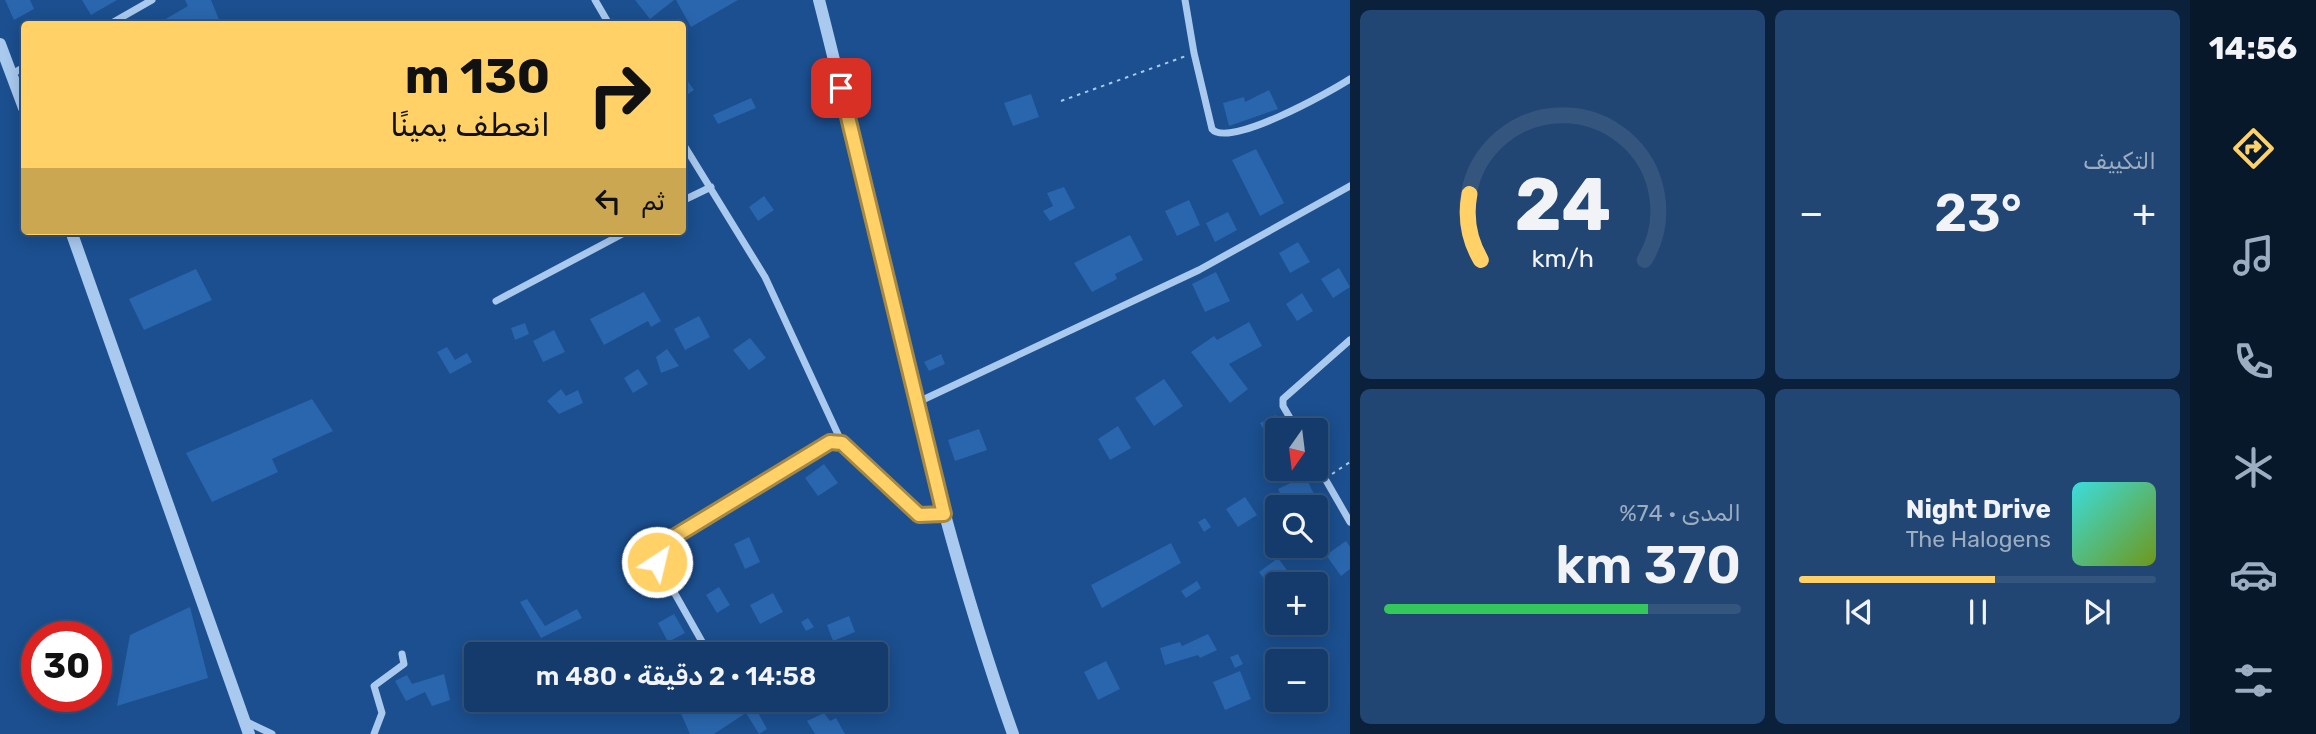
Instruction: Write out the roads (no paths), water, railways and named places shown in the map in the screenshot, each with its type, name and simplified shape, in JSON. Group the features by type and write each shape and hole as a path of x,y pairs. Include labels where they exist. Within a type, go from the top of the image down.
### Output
{"street":[{"path":"115,21 152,0"},
{"path":"595,0 607,21"},
{"path":"820,0 888,277 915,403 944,514 983,649 1013,734"},
{"path":"1185,0 1212,129 1223,136 1254,127 1330,92 1350,79"},
{"path":"0,44 21,99"},
{"path":"12,74 21,69"},
{"path":"686,148 765,277 842,443 919,515 944,514"},
{"path":"915,403 1199,271 1350,186"},
{"path":"686,199 711,187"},
{"path":"72,235 249,734"},
{"path":"496,301 620,235"},
{"path":"1290,418 1283,406 1283,398 1350,341"},
{"path":"702,642 657,562 659,546 830,442 842,443"},
{"path":"1327,481 1350,522"},
{"path":"374,734 382,713 373,686 404,664 402,654"},
{"path":"244,720 272,734"}]}
